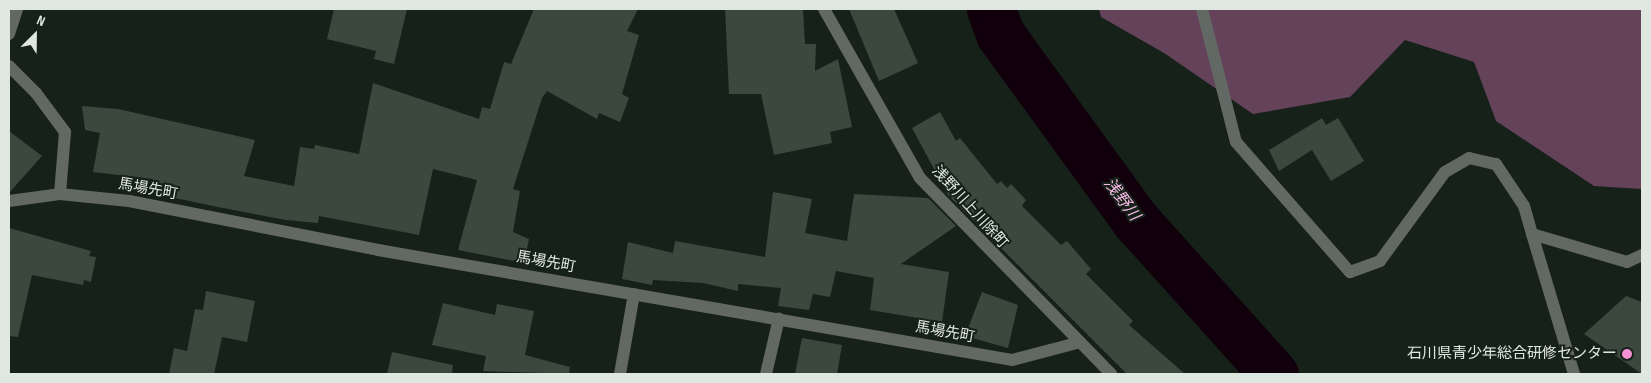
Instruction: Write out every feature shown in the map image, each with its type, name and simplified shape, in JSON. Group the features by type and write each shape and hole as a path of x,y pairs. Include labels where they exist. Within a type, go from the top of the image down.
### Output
{"street":[{"path":"9,34 17,9"},
{"name":"浅野川上川除町","path":"824,9 920,178 1077,343 1111,374"},
{"path":"1202,9 1236,142 1350,272 1380,261 1445,172 1469,158 1496,164 1524,206 1574,374"},
{"path":"9,66 64,132 60,194"},
{"name":"馬場先町","path":"9,201 60,194 129,200 634,294 1012,360 1077,343"},
{"path":"1532,234 1627,262 1642,255"},
{"path":"620,374 634,294"},
{"path":"766,374 779,318"}],"shaded area":[{"path":"1099,9 1642,9 1642,189 1594,186 1496,121 1474,62 1405,40 1350,97 1253,114 1164,53 1101,17"}],"building":[{"path":"334,9 407,9 394,64 374,59 376,51 327,39"},
{"path":"534,9 638,9 627,31 639,35 622,94 629,98 620,122 599,113 597,119 547,91 542,98 513,189 520,191 513,232 529,239 524,263 458,250 477,180 433,169 419,235 319,216 318,223 286,220 218,207 175,198 176,192 152,187 153,179 93,172 100,133 85,130 82,106 118,109 255,140 244,176 294,186 300,147 314,149 315,145 359,154 373,83 479,119 482,107 490,109 504,62 511,64"},
{"path":"725,9 803,9 805,44 816,44 815,71 838,59 852,127 830,132 832,143 774,155 761,94 729,94"},
{"path":"849,9 894,9 918,63 879,81"},
{"path":"940,112 956,141 960,138 997,184 1001,181 1007,188 1011,184 1026,200 1022,206 1061,245 1067,241 1091,269 1086,274 1133,321 1129,325 1185,374 1127,374 948,195 912,128"},
{"path":"1322,118 1326,125 1338,118 1364,161 1331,181 1312,150 1279,171 1269,150"},
{"path":"9,131 42,156 9,193"},
{"path":"773,192 812,199 805,233 847,241 854,194 928,198 956,226 901,264 949,272 942,322 870,310 874,278 836,271 830,297 813,294 809,310 778,306 781,288 738,284 738,291 703,283 653,280 652,285 622,279 628,242 673,253 675,241 765,257"},
{"path":"9,228 91,251 89,256 96,257 91,282 84,280 83,285 32,275 18,337 9,336"},
{"path":"206,291 255,301 247,342 222,337 214,374 169,374 174,348 187,351 195,309 203,310"},
{"path":"982,292 1018,305 1008,348 965,336"},
{"name":"石川県青少年総合研修センター","path":"1626,296 1642,302 1642,374 1584,334"},
{"path":"443,303 495,315 497,304 534,311 525,355 570,367 569,374 483,371 486,356 432,345"},
{"path":"802,338 842,345 837,374 795,374"},
{"path":"392,352 453,365 452,374 387,374"}],"waterway":[{"name":"浅野川","path":"991,9 1000,34 1136,221 1274,374"}],"place":[{"name":"石川県青少年総合研修センター","path":"1627,354"}]}
